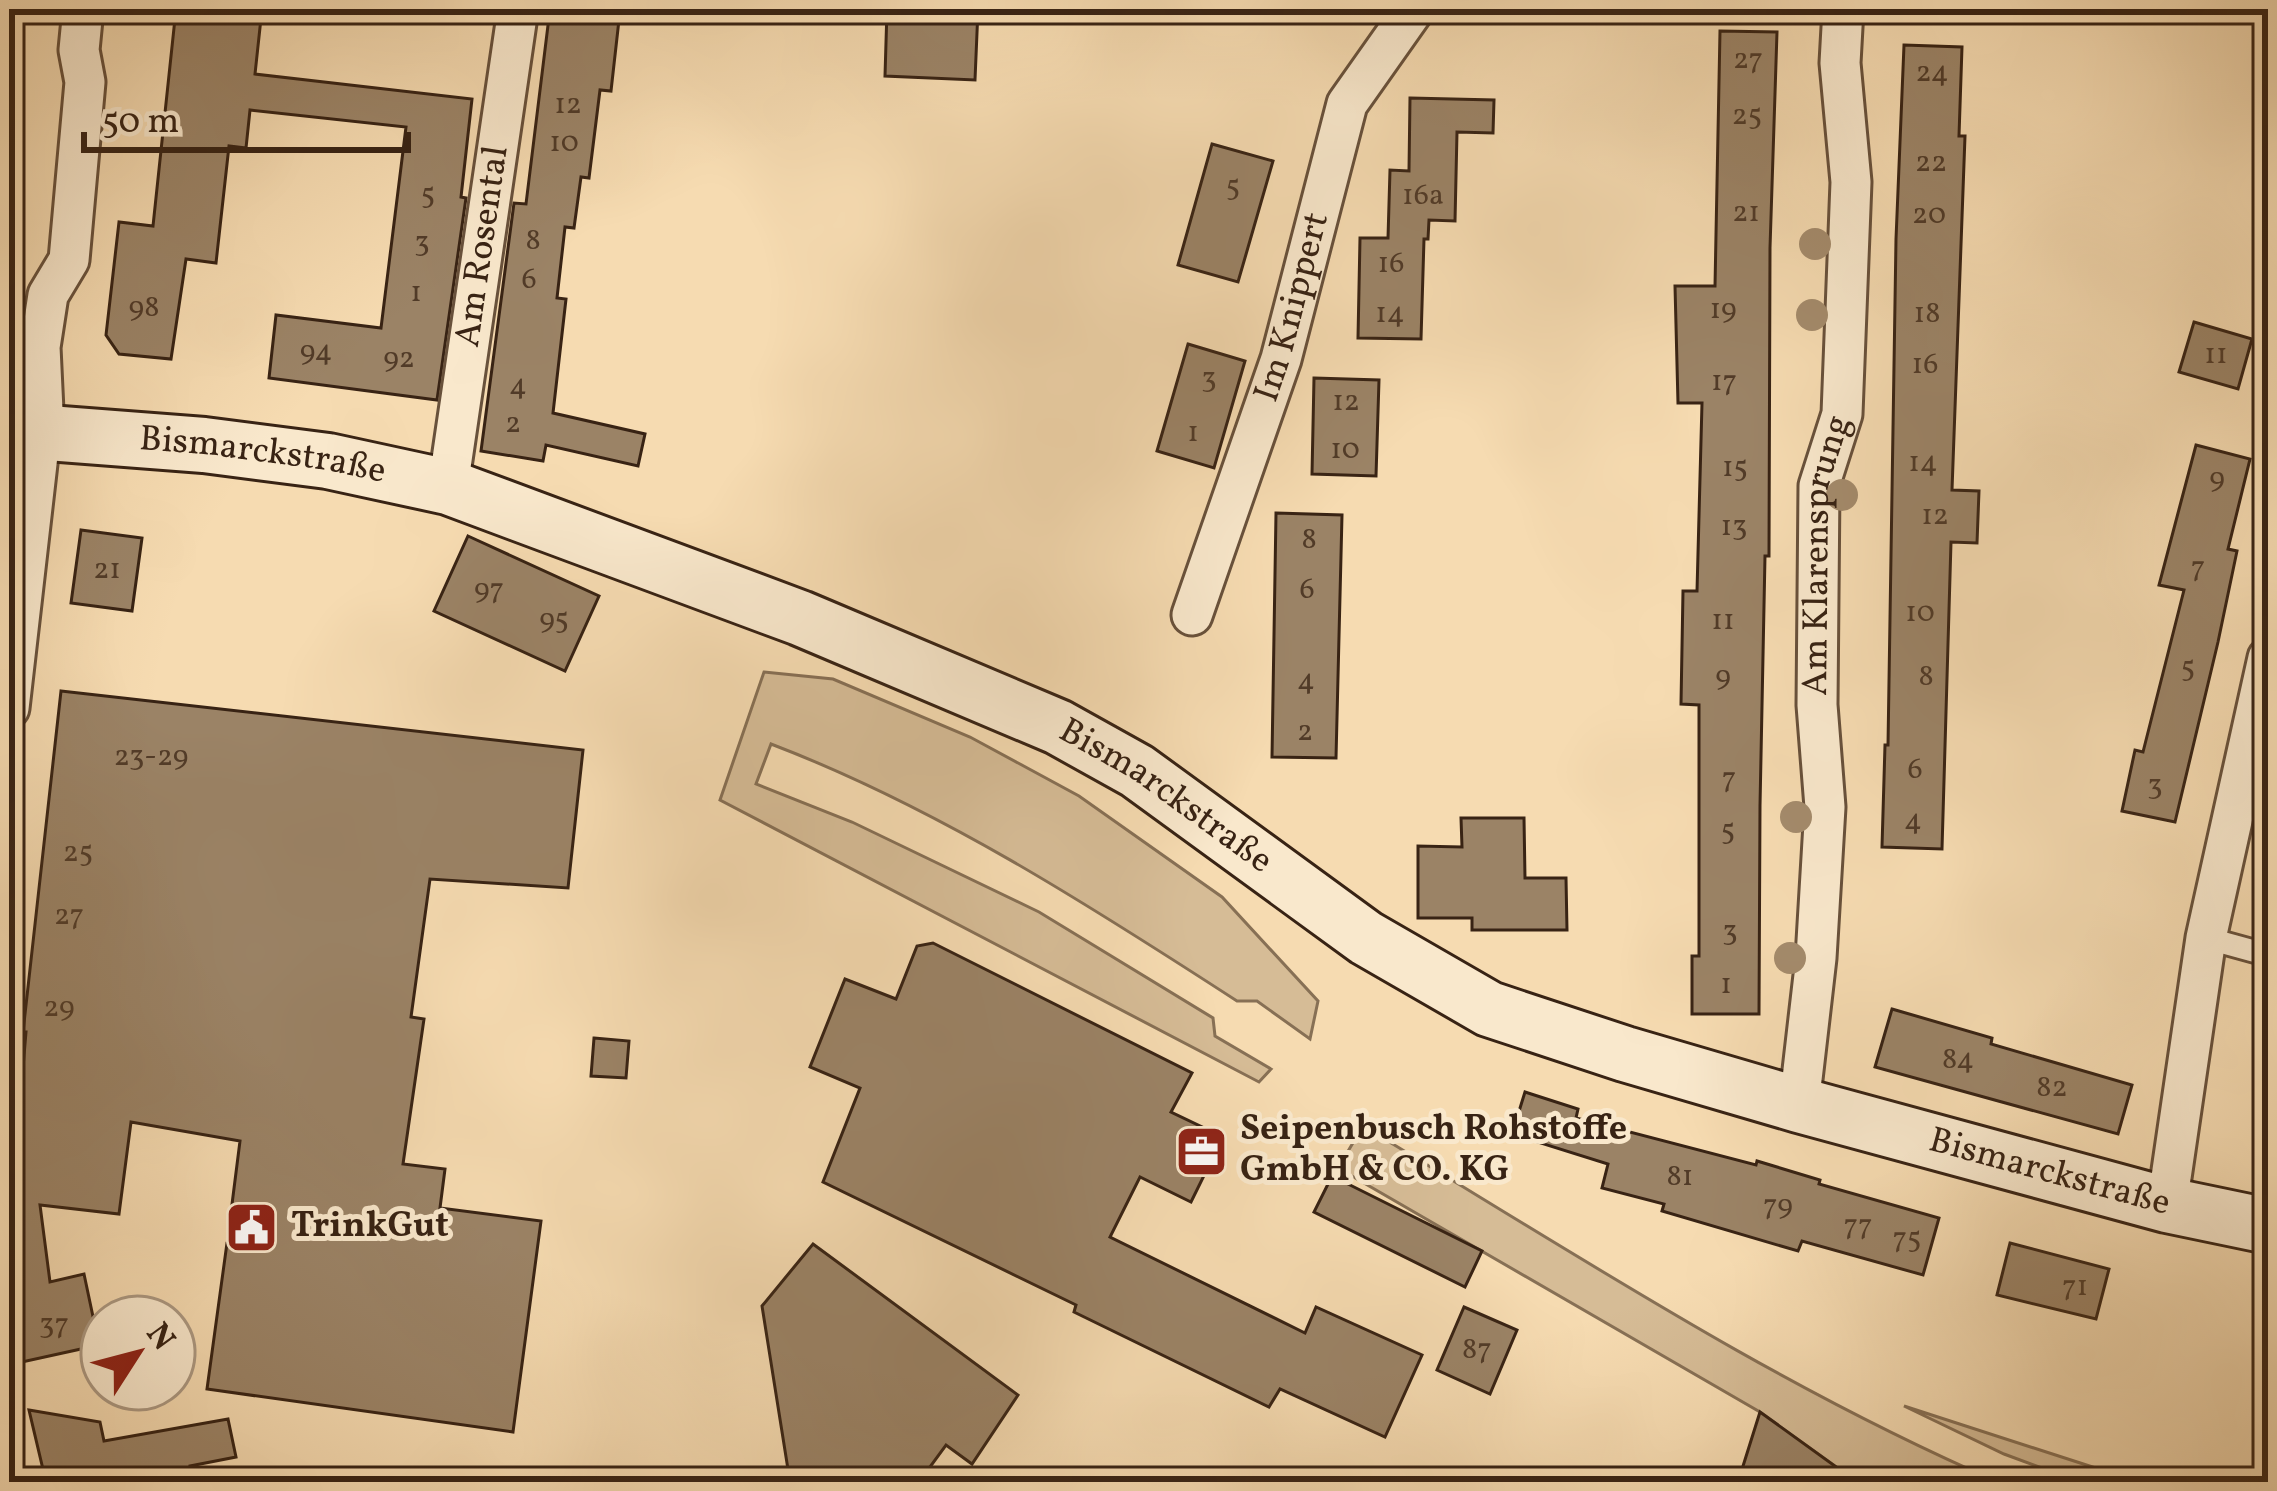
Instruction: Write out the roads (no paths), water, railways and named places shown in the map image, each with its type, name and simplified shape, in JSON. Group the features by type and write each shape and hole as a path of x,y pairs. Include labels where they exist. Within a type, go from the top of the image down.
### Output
{"street":[{"path":"9,708 25,433 48,295 70,260 85,82 79,50 83,9"},
{"name":"Am Rosental","path":"448,487 518,9"},
{"name":"Im Knippert","path":"1192,615 1281,359 1347,104 1414,9"},
{"name":"Am Klarensprung","path":"1799,1105 1816,958 1825,808 1817,706 1819,486 1842,414 1848,275 1851,182 1840,63 1844,9"},
{"name":"Bismarckstraße","path":"25,433 307,458 448,487 800,618 1058,728 1137,772 1366,938 1489,1009 1799,1105 2167,1205 2268,1226"},
{"path":"2167,1205 2206,938 2268,658"}],"lane":[{"path":"2206,938 2268,955"}],"place":[{"name":"Seipenbusch Rohstoffe GmbH & CO. KG","path":"1201,1151"},
{"name":"TrinkGut","path":"252,1227"}]}
